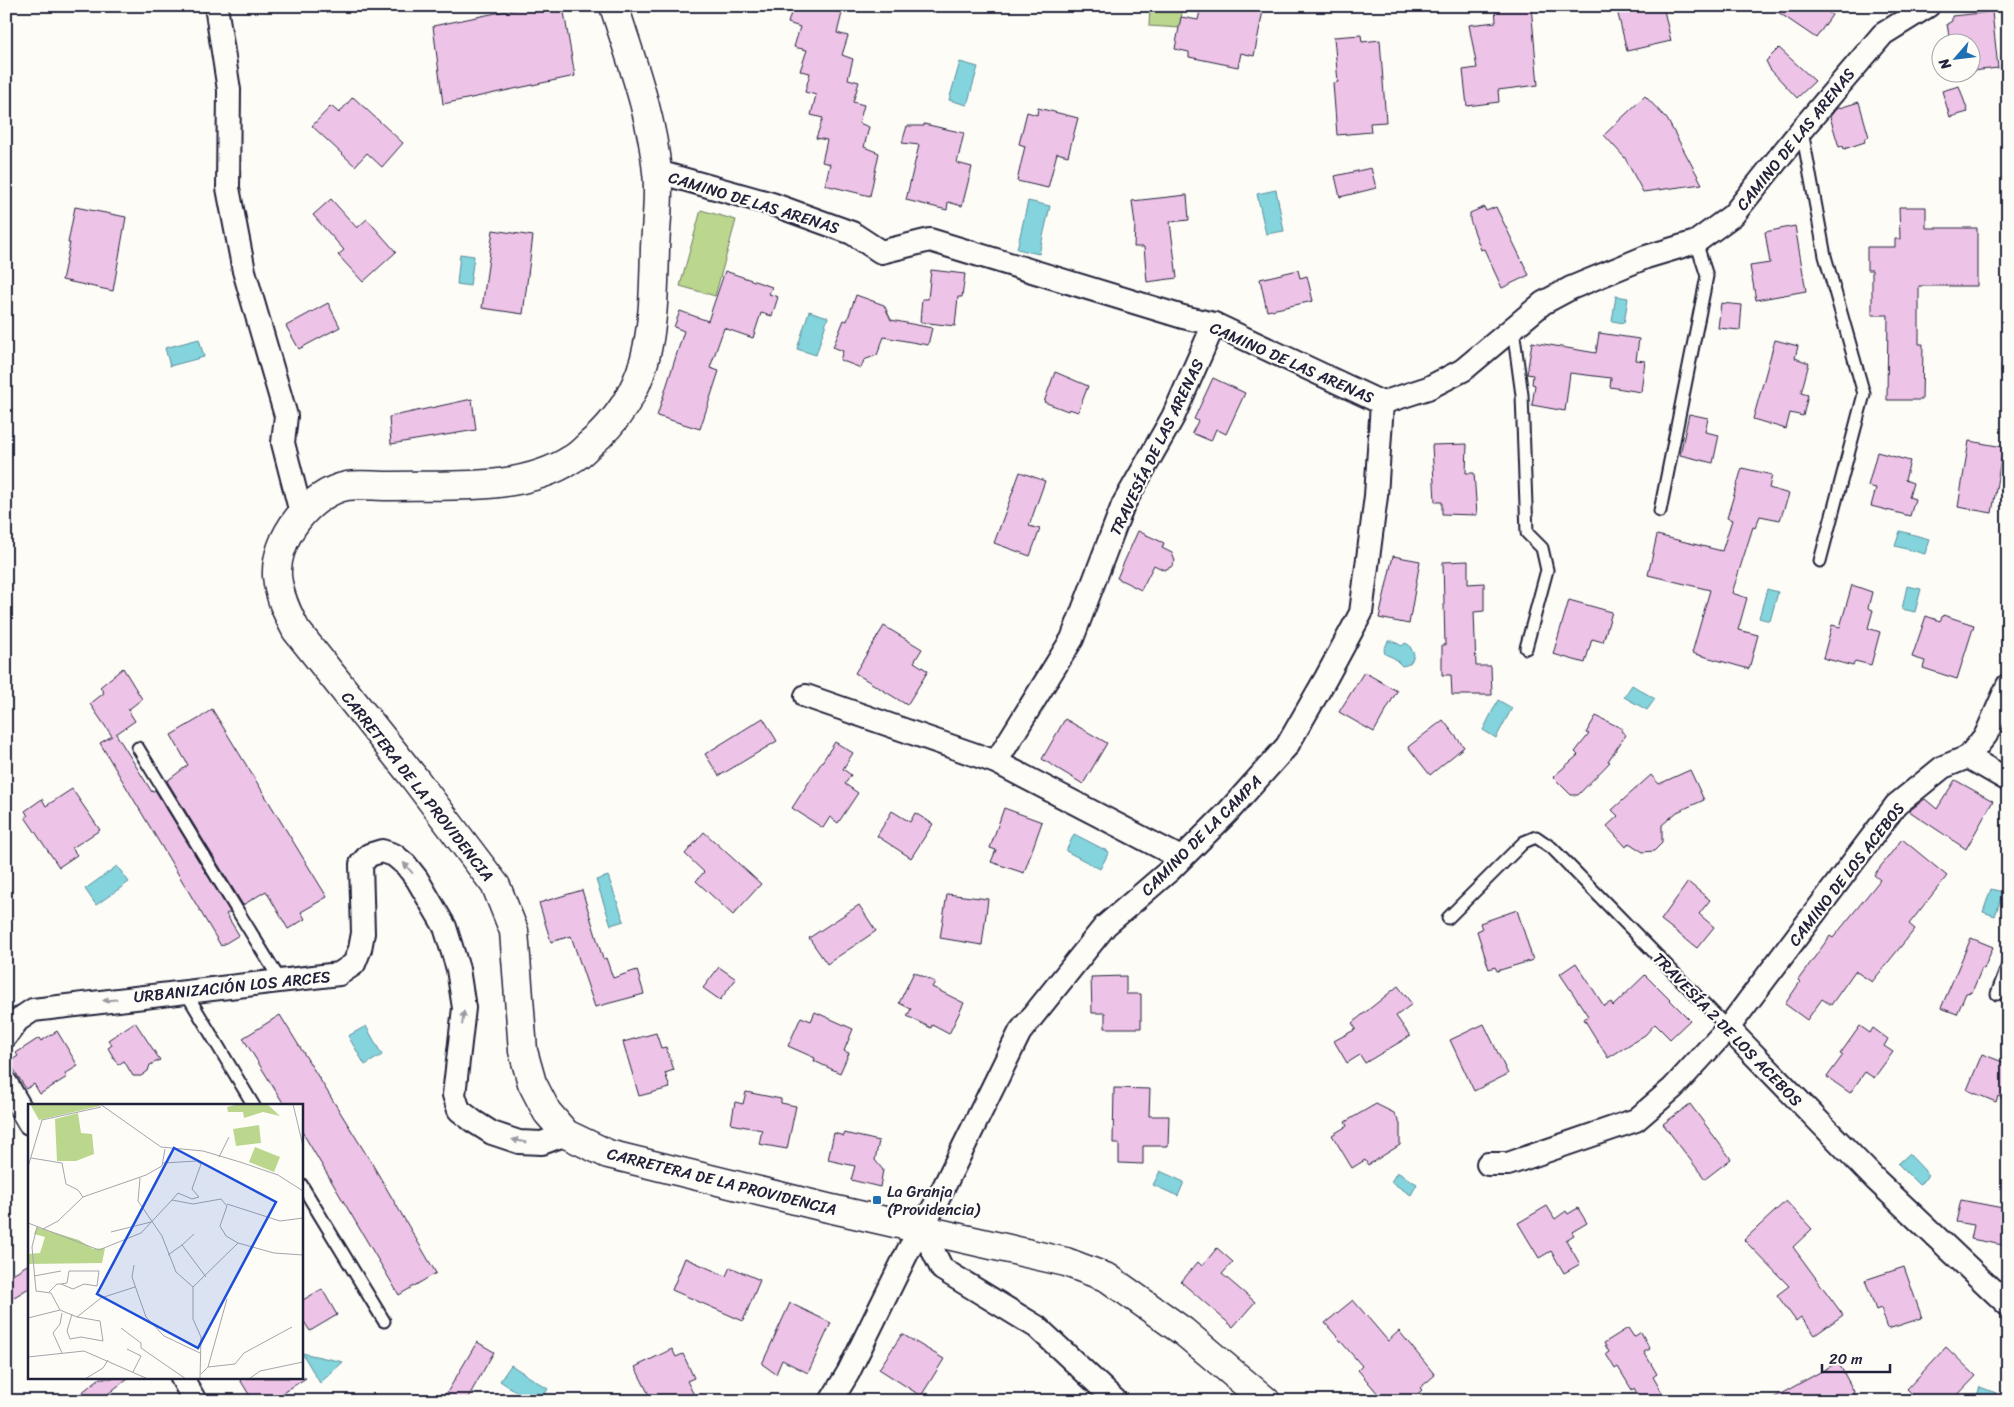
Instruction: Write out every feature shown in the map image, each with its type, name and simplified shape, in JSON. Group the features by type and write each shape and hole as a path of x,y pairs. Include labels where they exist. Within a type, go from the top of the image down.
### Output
{"street":[{"path":"216,6 229,90 228,188 244,271 286,416 283,443 301,513"},
{"name":"CARRETERA DE LA PROVIDENCIA","path":"614,6 648,116 658,172 653,304 649,344 635,387 624,408 605,432 572,460 536,476 492,485 346,486 322,497 301,513 282,545 277,574 282,604 296,630 416,779 496,886 514,932 524,1051 532,1084 547,1112 566,1134 608,1154 845,1212 1066,1262 1108,1278 1184,1332 1266,1401"},
{"name":"CAMINO DE LAS ARENAS","path":"658,172 772,204 852,233 882,252 930,240 1156,309 1214,324 1382,403 1428,388 1463,370 1543,303 1571,288 1646,257 1696,242 1733,215 1802,129 1883,34 1928,6"},
{"name":"TRAVESÍA DE LAS ARENAS","path":"996,762 1072,639 1123,505 1174,417 1214,324"},
{"name":"CAMINO DE LA CAMPA","path":"831,1401 848,1373 1020,1032 1105,926 1169,871 1227,813 1287,746 1361,614 1376,496 1382,403"},
{"name":"CAMINO DE LOS ACEBOS","path":"1488,1164 1508,1164 1636,1120 1673,1088 1728,1028 1896,805 1943,767 1968,757 1986,735 2008,685"},
{"path":"806,696 996,762 1181,858"},
{"path":"1968,757 2008,780"},
{"name":"URBANIZACIÓN LOS ARCES","path":"6,1036 18,1020 33,1010 339,974 354,964 360,949 363,933 361,864 369,855 382,851 394,855 406,865 417,879 445,927 458,970 464,1008 454,1095 459,1110 492,1132 519,1142 542,1143 566,1134"},
{"name":"TRAVESÍA 2 DE LOS ACEBOS","path":"1728,1028 1875,1179 2008,1305"},
{"path":"6,1083 28,1121"},
{"path":"922,1228 942,1268 1037,1328 1116,1401"},
{"path":"183,1380 195,1401"}],"lane":[{"path":"1802,129 1826,256 1864,394 1820,562"},
{"path":"1660,511 1707,276 1696,242"},
{"path":"1513,328 1522,394 1527,533 1542,548 1547,570 1526,648"},
{"path":"138,748 280,980"},
{"name":"TRAVESÍA 2 DE LOS ACEBOS","path":"1448,918 1524,842 1536,837 1552,848 1728,1028"},
{"path":"1997,994 2008,965"},
{"path":"185,991 253,1104"},
{"path":"302,1186 384,1321"}],"green space":[{"path":"1150,6 1182,6 1181,28 1149,26"},
{"path":"701,210 736,220 715,296 680,286"}],"water":[{"path":"960,62 978,67 967,105 949,100"},
{"path":"1276,190 1284,231 1266,234 1257,194"},
{"path":"1028,201 1050,206 1039,254 1017,249"},
{"path":"460,254 474,256 470,286 457,284"},
{"path":"1616,296 1628,298 1624,323 1612,321"},
{"path":"809,311 828,317 816,355 797,349"},
{"path":"199,339 204,357 170,366 165,348"},
{"path":"1900,531 1929,539 1925,554 1895,546"},
{"path":"1907,586 1921,589 1915,612 1902,609"},
{"path":"1767,589 1778,592 1770,621 1759,618"},
{"path":"1388,641 1393,641 1402,646 1405,643 1409,645 1414,654 1410,663 1402,666 1394,658 1385,654 1384,650"},
{"path":"1632,685 1655,699 1647,710 1624,697"},
{"path":"1498,700 1512,708 1496,738 1483,730"},
{"path":"1074,834 1109,852 1100,869 1066,851"},
{"path":"117,866 129,882 96,905 85,889"},
{"path":"608,876 624,921 611,925 596,880"},
{"path":"1991,889 2003,892 1995,916 1983,912"},
{"path":"366,1026 382,1055 365,1065 348,1036"},
{"path":"1909,1154 1929,1175 1919,1185 1898,1164"},
{"path":"1160,1171 1184,1182 1178,1196 1153,1185"},
{"path":"1397,1172 1417,1184 1411,1195 1391,1182"},
{"path":"302,1353 343,1362 320,1383"},
{"path":"511,1365 548,1389 540,1401 530,1401 500,1381"},
{"path":"1980,1387 1996,1393 1993,1401 1975,1401"}],"building":[{"path":"530,6 563,6 575,76 443,104 433,26"},
{"path":"793,6 832,6 831,11 842,13 837,33 848,36 842,55 853,59 848,79 859,82 853,102 864,105 859,123 869,127 864,147 879,153 870,196 825,185 830,164 822,162 827,140 816,138 823,118 811,115 816,95 805,92 810,73 800,71 807,50 794,47 800,27 788,23"},
{"path":"1201,6 1264,6 1254,56 1241,53 1238,67 1189,57 1189,52 1175,49 1181,17 1198,20"},
{"path":"1495,6 1531,6 1538,85 1498,90 1499,102 1467,106 1463,70 1477,68 1469,25 1496,22"},
{"path":"1616,6 1663,6 1671,41 1627,51"},
{"path":"1769,6 1819,6 1832,15 1816,38"},
{"path":"1992,12 1998,68 1982,70 1982,32 1948,32 1947,24 1952,21 1952,16"},
{"path":"1361,35 1362,42 1380,40 1386,122 1370,123 1371,132 1337,135 1333,83 1338,82 1334,37"},
{"path":"1779,48 1815,81 1797,98 1770,69 1766,61"},
{"path":"1959,86 1968,112 1950,117 1942,91"},
{"path":"1645,96 1667,119 1702,184 1643,192 1625,158 1604,135"},
{"path":"353,97 403,143 382,167 367,153 355,166 312,126 331,106 339,113"},
{"path":"1859,102 1869,137 1864,139 1865,142 1844,149 1843,146 1839,147 1830,117 1836,109"},
{"path":"1038,108 1078,118 1068,156 1057,153 1048,188 1017,181 1025,146 1019,144 1027,112 1037,115"},
{"path":"924,124 964,133 957,163 972,167 962,206 948,202 947,210 906,200 919,145 902,143 907,126 924,126"},
{"path":"1371,168 1376,188 1340,197 1335,176"},
{"path":"1187,195 1189,220 1170,222 1177,278 1147,282 1144,247 1134,247 1135,225 1132,201"},
{"path":"331,199 357,228 367,219 396,252 363,282 338,255 344,250 313,215"},
{"path":"75,207 126,217 113,291 62,280"},
{"path":"1484,207 1486,211 1496,207 1529,275 1502,288 1484,249 1481,250 1470,220 1470,213"},
{"path":"1899,207 1926,207 1926,228 1977,228 1977,286 1919,286 1919,344 1923,344 1922,400 1887,400 1888,315 1872,315 1872,270 1867,270 1867,247 1895,247 1895,239 1900,239"},
{"path":"1795,226 1806,291 1756,300 1750,266 1770,263 1765,232"},
{"path":"493,230 533,236 523,314 482,308"},
{"path":"931,270 965,274 962,297 958,297 955,326 920,322 922,299 928,299"},
{"path":"1298,270 1300,278 1307,276 1313,301 1267,311 1260,279"},
{"path":"725,271 772,287 769,294 778,297 772,316 761,313 753,338 724,328 710,368 719,371 700,429 657,416 684,331 674,327 680,311 708,321"},
{"path":"856,295 884,305 891,320 932,328 928,345 884,337 877,355 864,360 861,368 840,360 843,351 833,347 844,320 847,321"},
{"path":"328,303 340,327 299,349 286,326"},
{"path":"1721,303 1742,305 1740,330 1718,328"},
{"path":"1599,333 1639,339 1636,360 1645,361 1641,392 1610,387 1611,378 1570,373 1565,411 1532,405 1535,385 1532,384 1533,375 1527,374 1532,342 1596,353"},
{"path":"1775,340 1798,346 1795,358 1809,363 1801,393 1808,395 1803,416 1790,413 1786,429 1753,419"},
{"path":"1055,372 1088,386 1078,412 1069,409 1068,411 1044,402"},
{"path":"1213,378 1245,393 1226,434 1216,429 1211,441 1192,433 1198,421 1194,419"},
{"path":"472,399 476,430 391,444 389,417"},
{"path":"1689,414 1708,418 1705,432 1719,435 1713,463 1680,455"},
{"path":"1969,441 2003,447 1992,513 1958,507"},
{"path":"1467,444 1466,473 1474,473 1477,515 1442,514 1442,502 1435,502 1432,445"},
{"path":"1877,452 1910,461 1905,480 1913,483 1909,497 1915,499 1910,516 1871,506 1876,488 1868,486"},
{"path":"1742,468 1772,475 1769,488 1789,494 1780,520 1760,516 1755,528 1753,527 1732,593 1747,598 1738,630 1758,635 1749,669 1692,653 1710,590 1648,575 1657,535 1722,551 1732,520 1727,518"},
{"path":"1020,472 1045,481 1029,526 1040,529 1030,556 994,543"},
{"path":"1138,531 1164,543 1162,548 1172,553 1175,561 1171,567 1164,570 1154,565 1141,590 1117,578"},
{"path":"1393,556 1420,561 1409,624 1379,618"},
{"path":"1468,561 1468,584 1484,583 1484,611 1474,612 1476,666 1491,666 1492,695 1452,695 1451,675 1442,675 1442,645 1445,645 1443,562"},
{"path":"1852,585 1872,592 1868,608 1873,610 1868,628 1880,632 1871,665 1855,661 1853,666 1823,658 1832,625 1840,627"},
{"path":"1569,600 1612,612 1603,642 1592,639 1585,663 1553,654"},
{"path":"1943,615 1974,625 1957,679 1923,668 1925,661 1912,657 1926,616 1940,621"},
{"path":"884,626 922,649 914,662 928,671 907,705 855,673"},
{"path":"123,668 142,699 128,710 135,721 116,734 152,792 155,790 230,912 226,914 239,935 221,946 100,743 112,736 90,704 104,693 100,687"},
{"path":"1364,672 1397,691 1374,732 1339,712"},
{"path":"212,709 327,897 301,912 305,919 288,929 266,891 243,905 167,781 188,765 171,735"},
{"path":"1596,716 1623,729 1621,731 1626,735 1608,761 1610,762 1578,795 1571,795 1553,777 1578,755 1575,752 1589,734 1586,733"},
{"path":"763,718 777,741 719,776 705,754"},
{"path":"1065,719 1107,743 1083,784 1042,759"},
{"path":"1443,720 1464,747 1430,775 1408,747"},
{"path":"835,742 853,753 843,769 851,775 845,784 858,793 838,823 830,817 823,828 792,808"},
{"path":"1690,770 1704,800 1677,812 1662,825 1662,843 1654,851 1643,852 1629,843 1626,847 1607,826 1618,816 1612,810 1651,775 1659,784"},
{"path":"1955,780 1993,801 1966,849 1909,811 1925,799 1937,809"},
{"path":"72,789 100,830 72,848 77,855 59,867 25,817 28,816 25,811 42,799 46,806"},
{"path":"1004,808 1042,822 1024,873 991,862 996,850 990,848"},
{"path":"892,811 910,822 915,813 933,824 911,858 877,836"},
{"path":"704,832 761,884 733,915 696,881 704,872 685,854"},
{"path":"1902,839 1947,876 1909,924 1915,929 1872,982 1855,971 1831,1005 1822,999 1807,1020 1785,1004 1800,982 1798,980 1830,936 1833,938 1880,880 1874,875"},
{"path":"1688,882 1710,900 1699,914 1714,927 1697,948 1661,920"},
{"path":"582,890 603,959 606,958 613,978 637,970 644,994 595,1007 571,936 551,942 539,903"},
{"path":"947,894 988,899 982,945 940,938"},
{"path":"859,905 876,931 827,964 809,938"},
{"path":"1517,910 1533,960 1497,971 1495,967 1489,969 1477,931 1482,929 1480,923"},
{"path":"1971,938 1993,947 1972,992 1966,993 1957,1014 1941,1008"},
{"path":"1576,963 1604,1006 1611,1002 1613,1006 1645,975 1690,1020 1670,1039 1655,1024 1645,1035 1608,1058 1584,1019 1588,1016 1560,974"},
{"path":"719,967 736,979 720,1000 703,988"},
{"path":"914,972 935,982 932,987 964,1003 949,1034 932,1025 931,1028 907,1016 911,1009 899,1003"},
{"path":"1126,976 1126,994 1141,994 1141,1028 1105,1028 1105,1013 1092,1013 1091,977"},
{"path":"1398,986 1412,1004 1396,1016 1410,1036 1365,1063 1360,1055 1347,1063 1334,1041 1356,1029 1352,1023"},
{"path":"815,1012 853,1029 844,1051 849,1053 840,1073 814,1061 815,1058 788,1046 801,1017 811,1021"},
{"path":"280,1015 371,1162 436,1273 399,1295 302,1132 302,1104 284,1104 243,1038"},
{"path":"135,1022 160,1060 150,1065 148,1071 141,1076 133,1076 124,1061 118,1065 108,1048 112,1045 108,1040"},
{"path":"1484,1024 1508,1074 1474,1091 1450,1040"},
{"path":"1860,1026 1870,1033 1873,1028 1888,1039 1884,1046 1893,1052 1874,1078 1865,1072 1850,1093 1827,1077 1843,1055 1840,1054"},
{"path":"57,1031 78,1066 65,1074 67,1077 40,1094 34,1084 26,1089 9,1062 18,1056 16,1053 39,1038 41,1041"},
{"path":"656,1033 661,1048 666,1047 674,1070 665,1073 670,1088 639,1096 623,1042"},
{"path":"1982,1054 2008,1064 2008,1087 2003,1098 1998,1096 1996,1102 1967,1090"},
{"path":"1114,1088 1150,1089 1149,1116 1169,1116 1168,1146 1143,1146 1143,1164 1119,1163 1119,1143 1113,1143"},
{"path":"746,1092 781,1099 781,1103 796,1106 787,1149 759,1144 762,1130 731,1124 735,1102 743,1104"},
{"path":"1376,1104 1394,1113 1400,1124 1400,1145 1368,1165 1365,1160 1352,1168 1332,1135 1347,1126 1345,1122"},
{"path":"1690,1104 1731,1159 1705,1179 1663,1124"},
{"path":"834,1133 844,1136 844,1133 879,1141 875,1160 883,1170 880,1187 851,1180 855,1166 828,1160"},
{"path":"1961,1200 2008,1209 2008,1246 1971,1239 1974,1225 1956,1222"},
{"path":"1786,1201 1812,1229 1793,1247 1843,1315 1815,1335 1801,1317 1796,1321 1777,1295 1789,1286 1744,1240"},
{"path":"1547,1206 1555,1219 1566,1211 1568,1214 1578,1208 1587,1223 1572,1232 1574,1235 1566,1240 1580,1264 1564,1273 1551,1251 1539,1258 1518,1223"},
{"path":"1217,1248 1233,1262 1222,1274 1255,1302 1233,1327 1181,1282 1198,1262 1202,1266"},
{"path":"685,1258 726,1276 730,1267 760,1280 743,1321 672,1290"},
{"path":"28,1265 28,1289 6,1302 6,1278"},
{"path":"1904,1267 1922,1318 1888,1329 1881,1308 1876,1310 1865,1280"},
{"path":"322,1289 337,1315 310,1331 302,1319 302,1300"},
{"path":"1353,1300 1388,1341 1399,1331 1435,1375 1420,1388 1422,1390 1410,1401 1384,1401 1358,1370 1362,1366 1325,1323"},
{"path":"790,1303 831,1323 808,1373 782,1360 776,1374 762,1364"},
{"path":"1628,1328 1634,1337 1641,1332 1650,1349 1644,1352 1657,1374 1653,1377 1667,1401 1641,1401 1634,1388 1632,1390 1618,1367 1615,1369 1606,1354 1609,1352 1604,1343"},
{"path":"902,1334 944,1359 921,1396 879,1369"},
{"path":"477,1342 494,1352 466,1401 442,1401"},
{"path":"1946,1347 1976,1376 1952,1401 1920,1401 1907,1389"},
{"path":"672,1349 676,1357 683,1354 694,1378 687,1381 697,1401 652,1401 635,1367"},
{"path":"1838,1362 1859,1401 1768,1401 1822,1371"},
{"path":"302,1378 306,1378 270,1401 253,1401 240,1380 302,1380"},
{"path":"97,1380 125,1380 99,1401 71,1401"}],"place":[{"name":"La Granja (Providencia)","path":"877,1200"}]}
